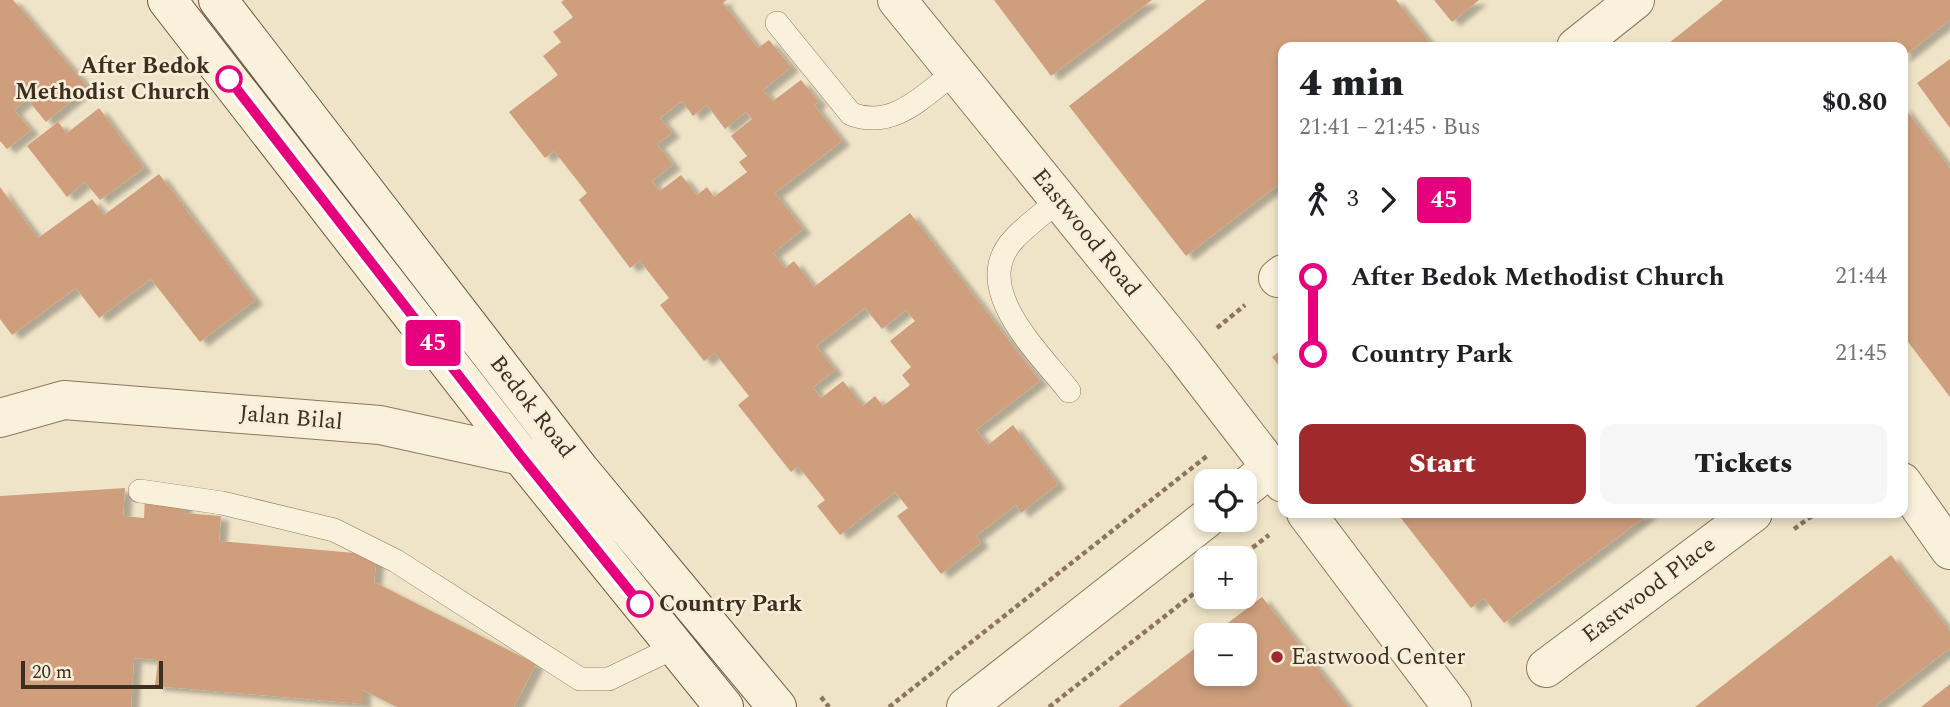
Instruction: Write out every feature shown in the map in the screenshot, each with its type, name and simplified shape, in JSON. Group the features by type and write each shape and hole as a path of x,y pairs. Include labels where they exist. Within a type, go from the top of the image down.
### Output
{"street":[{"name":"Bedok Road","path":"167,0 521,456 724,707"},
{"name":"Bedok Road","path":"218,0 580,470 777,707"},
{"name":"Eastwood Road","path":"897,0 1243,430 1266,480"},
{"path":"1582,42 1635,0"},
{"name":"Jalan Bilal","path":"0,418 64,400 380,425 580,470"},
{"path":"1908,490 1950,550"},
{"path":"1310,518 1452,707"},
{"name":"Eastwood Place","path":"1546,668 1746,518"},
{"path":"966,707 1194,528"}],"lane":[{"path":"777,23 851,114 865,119 882,120 901,111 956,72"},
{"path":"1059,201 1012,240 998,278 1005,308 1069,391"},
{"path":"141,491 222,503 334,530 396,561 580,679 609,680 675,647"}],"path":[{"path":"889,707 1243,430"},
{"path":"1049,707 1194,593"}],"building":[{"path":"0,0 13,0 88,87 46,122 27,99 14,110 31,130 7,149 0,141"},
{"path":"727,0 723,3 758,48 769,40 791,67 763,90 773,101 801,80 819,102 814,105 842,141 775,193 803,229 773,253 785,268 794,261 814,287 910,213 1040,381 976,430 988,445 1013,425 1058,484 1021,513 1016,505 976,536 981,543 941,574 897,516 908,508 895,492 840,535 817,506 825,500 798,466 791,472 738,405 749,396 715,353 704,361 660,305 669,298 640,261 630,268 579,200 587,193 554,151 545,158 509,112 558,75 543,56 561,42 553,32 573,17 561,2","holes":["682,101 693,116 707,105 725,129 746,112 752,119 731,136 747,156 739,162 747,172 714,197 707,187 697,195 681,175 660,191 652,181 673,165 657,144 672,133 660,118","865,308 882,329 906,310 915,321 890,341 911,367 902,375 910,385 883,406 875,396 863,406 843,381 821,398 813,387 835,370 816,346"]},
{"path":"994,0 1152,0 1051,76"},
{"path":"1206,0 1396,0 1429,42 1278,42 1278,185 1186,256 1069,106"},
{"path":"1434,0 1479,0 1452,22"},
{"path":"1723,0 1950,0 1950,20 1908,53 1908,42 1670,42"},
{"path":"1950,59 1950,128 1917,83"},
{"path":"99,108 144,168 100,200 85,182 67,197 27,146 58,122 67,133"},
{"path":"1908,113 1950,168 1950,397 1908,342"},
{"path":"159,174 255,300 200,342 151,279 99,318 76,288 12,335 0,319 0,187 38,238 92,199 104,215"},
{"path":"1278,353 1278,365 1272,357"},
{"path":"125,488 123,516 144,518 145,498 184,501 184,513 221,516 219,541 377,555 374,582 536,664 514,707 397,707 363,690 363,704 155,686 158,660 134,658 131,707 0,707 0,496"},
{"path":"1401,518 1643,518 1504,623 1484,598 1471,608"},
{"path":"1891,555 1950,631 1950,648 1874,707 1695,707"},
{"name":"Eastwood Center","path":"1262,597 1348,707 1118,707 1194,649 1194,686 1257,686 1257,623 1228,623 1246,609 1257,609 1257,601"},
{"path":"1950,684 1950,707 1921,707"}],"bus line":[{"name":"45","path":"229,79 521,456 640,604"}],"place":[{"name":"After Bedok Methodist Church","path":"229,79"},
{"name":"Country Park","path":"640,604"},
{"name":"Eastwood Center","path":"1277,657"}]}
